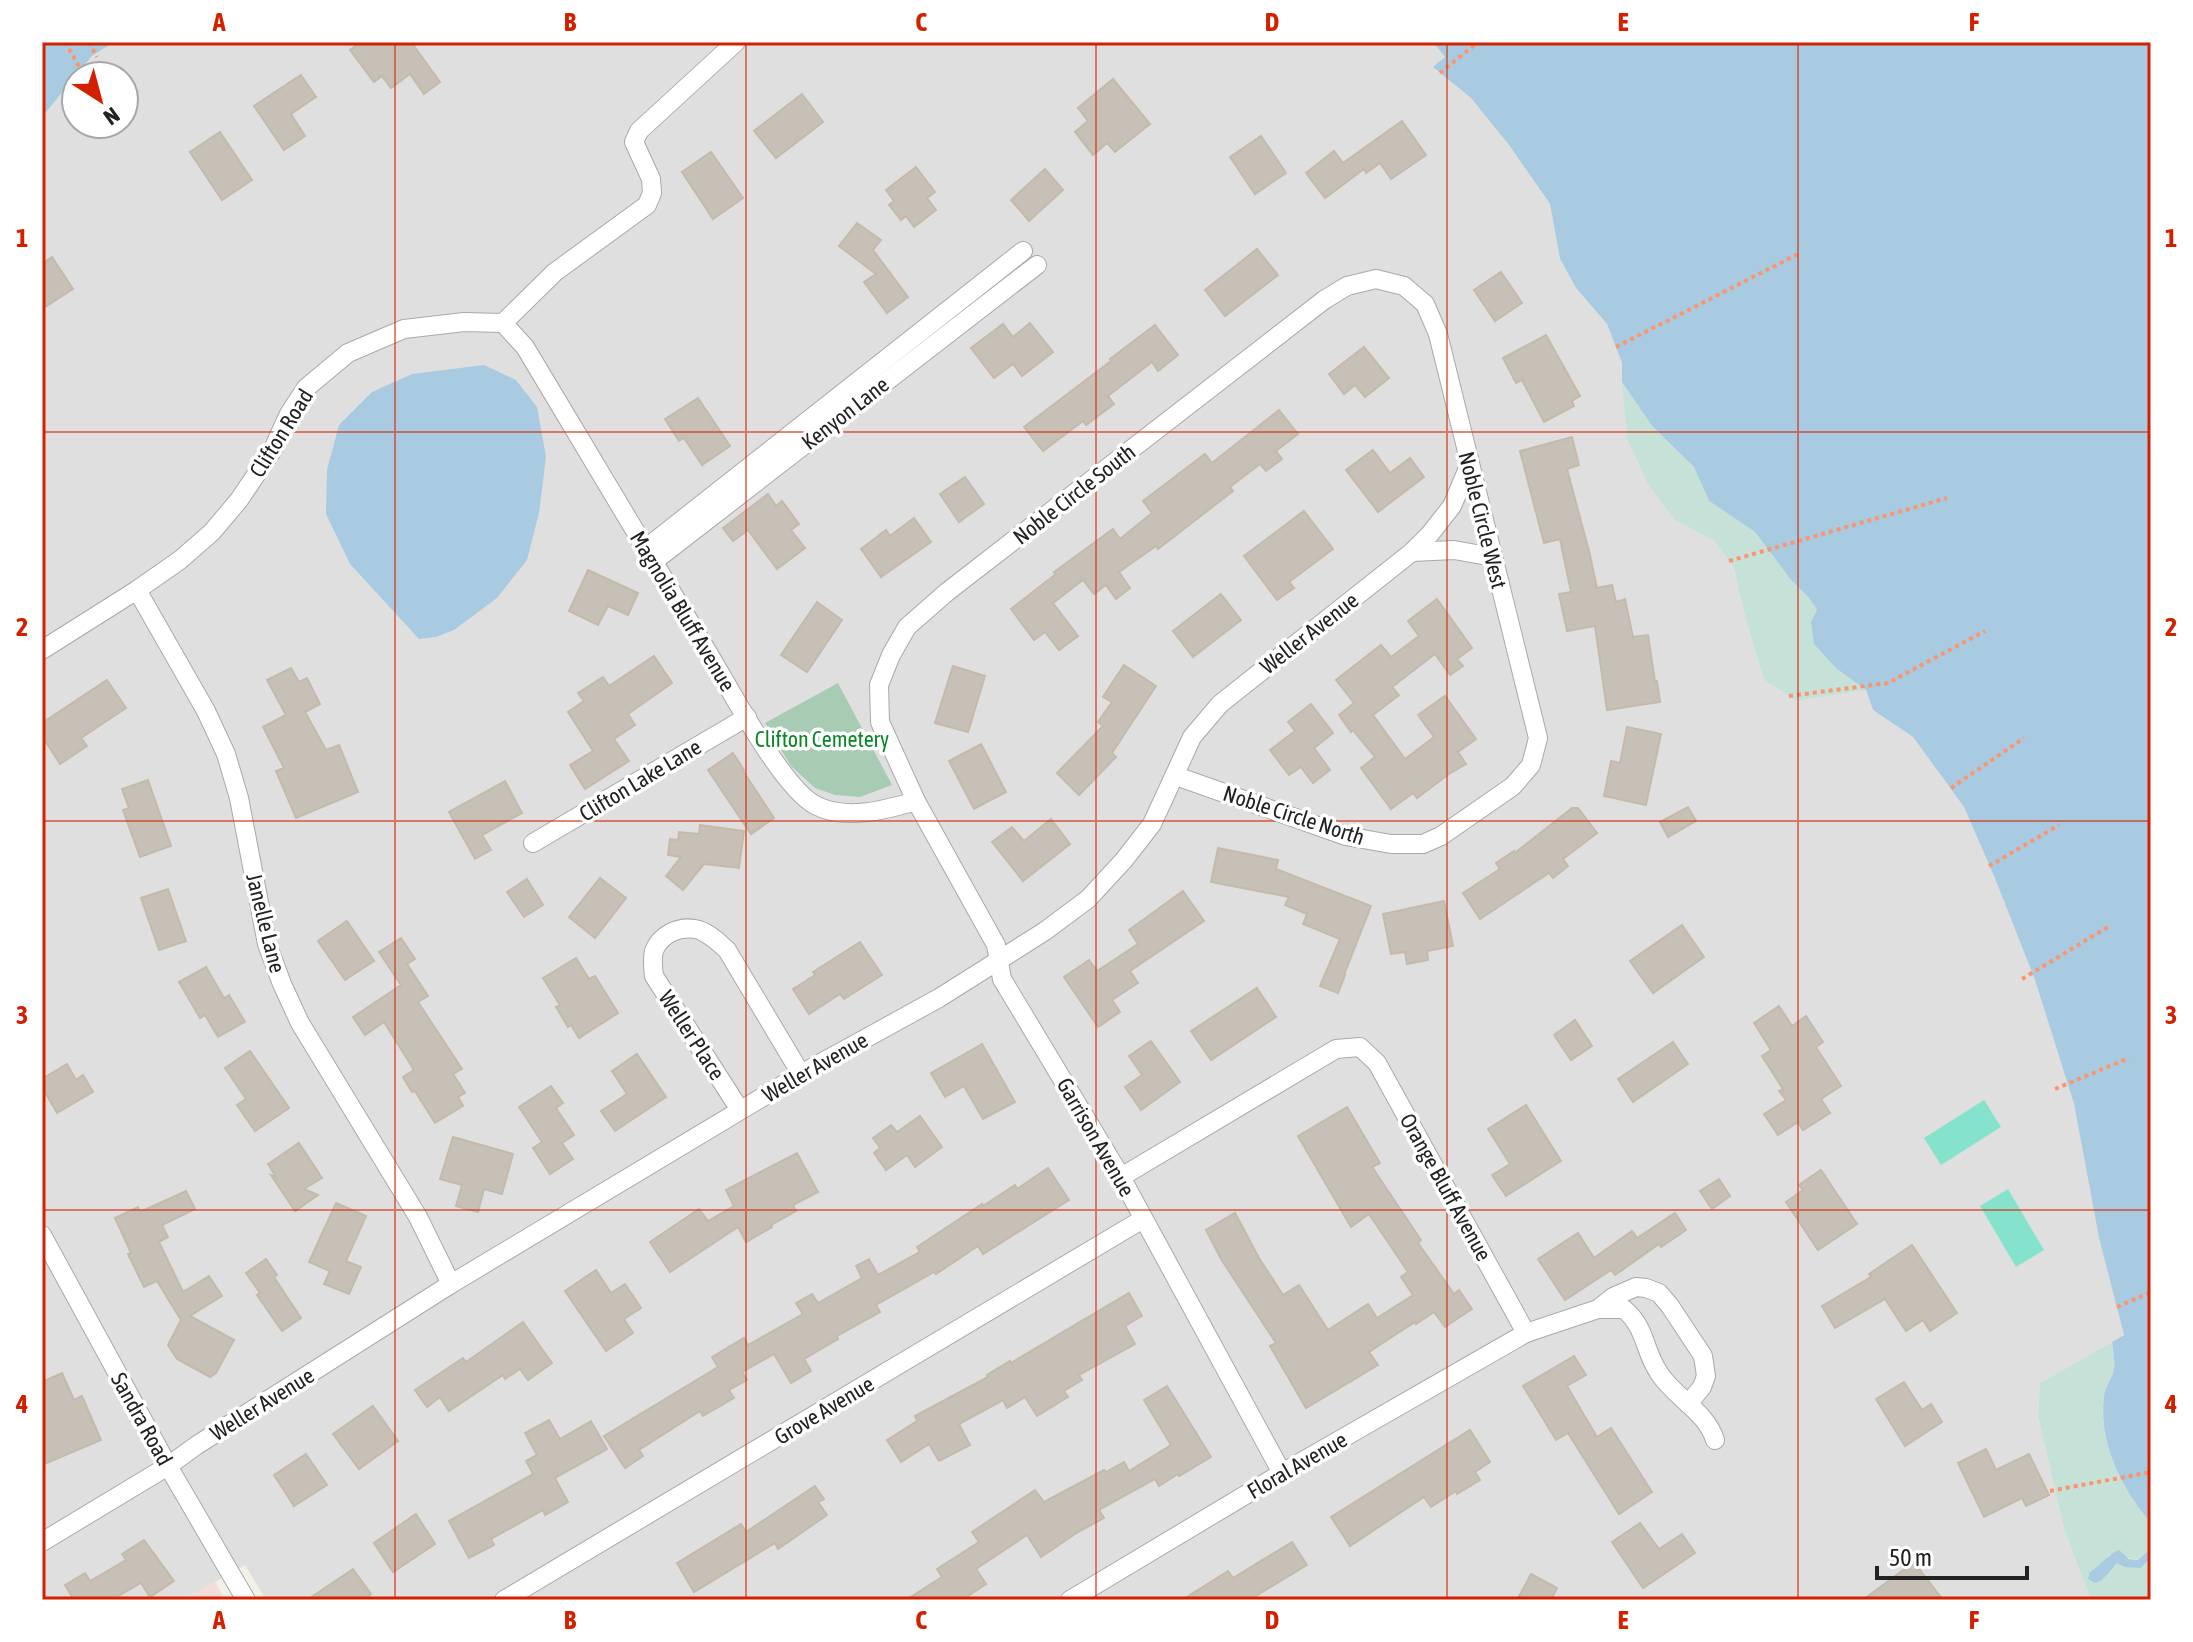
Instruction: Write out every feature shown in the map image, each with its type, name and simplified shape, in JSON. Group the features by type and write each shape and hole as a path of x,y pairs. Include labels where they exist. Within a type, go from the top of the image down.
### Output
{"street":[{"path":"503,323 555,272 647,205 652,193 651,179 634,142 639,131 736,42"},
{"path":"649,555 1030,258"},
{"name":"Noble Circle South","path":"916,801 880,722 879,685 907,627 947,592 1324,300 1347,286 1376,279 1404,286"},
{"name":"Noble Circle West","path":"1404,286 1425,304 1438,334 1538,738 1531,765"},
{"name":"Clifton Road","path":"42,650 137,590 180,560 212,532 239,500 272,451 289,414 306,388 348,353 404,329 464,322 503,323"},
{"name":"Magnolia Bluff Avenue","path":"503,323 525,347 788,781 814,805 845,813 880,812 916,801"},
{"name":"Weller Avenue","path":"42,1542 168,1466 210,1436 451,1284 801,1074 939,998 1045,931 1088,899 1152,824 1192,737 1220,704 1412,552 1452,506 1469,466"},
{"path":"1412,552 1454,550 1493,557"},
{"name":"Janelle Lane","path":"137,590 206,711 226,754 239,798 267,944 282,984 300,1023 418,1217 451,1284"},
{"name":"Clifton Lake Lane","path":"533,843 747,717"},
{"name":"Noble Circle North","path":"1176,776 1346,836 1391,844 1423,844 1441,836 1513,786 1531,765"},
{"name":"Garrison Avenue","path":"916,801 996,945 1002,979 1121,1177 1282,1473"},
{"name":"Weller Place","path":"740,1110 654,976 653,953 661,938 679,929 697,929 727,950 801,1074"},
{"name":"Orange Bluff Avenue","path":"1121,1177 1336,1049 1360,1047 1377,1063 1526,1333"},
{"name":"Grove Avenue","path":"504,1600 1143,1219"},
{"name":"Sandra Road","path":"42,1235 168,1466 246,1600"},
{"name":"Floral Avenue","path":"1070,1600 1282,1473 1526,1333 1598,1309 1613,1297 1636,1287 1659,1293 1703,1356 1706,1376 1702,1387 1688,1404"},
{"path":"1598,1309 1624,1309 1633,1317 1641,1328 1648,1355 1661,1377 1701,1415 1712,1429 1715,1440"}],"path":[{"path":"65,42 75,60"},
{"path":"89,42 97,57"},
{"path":"1440,73 1478,42"},
{"path":"1616,347 1798,254"},
{"path":"1729,561 1947,498"},
{"path":"1789,696 1888,683 1985,631"},
{"path":"1951,788 2024,738"},
{"path":"1989,866 2059,825"},
{"path":"2022,979 2111,925"},
{"path":"2055,1089 2129,1058"},
{"path":"2117,1307 2151,1292"},
{"path":"2050,1491 2151,1472"}],"shaded area":[{"path":"42,42 114,42 89,60 60,60 60,95 42,117"},
{"path":"114,42 1433,42 1445,57 1434,68 1471,98 1550,204 1560,259 1576,288 1607,324 1622,363 1627,438 1675,520 1714,541 1734,568 1764,680 1796,701 1866,690 1873,710 1913,737 1964,807 1994,876 2035,980 2074,1104 2099,1238 2124,1335 2040,1383 2038,1416 2064,1529 2091,1600 266,1600 245,1565 183,1600 42,1600 42,117 60,95 60,140 140,140 140,60 89,60"},
{"path":"1433,42 2151,42 2151,1523 2140,1510 2114,1464 2105,1431 2104,1396 2114,1366 2112,1342 2124,1335 2099,1238 2074,1104 2035,980 1964,807 1913,737 1873,710 1866,690 1837,669 1814,644 1811,622 1817,610 1809,598 1791,580 1755,532 1709,501 1694,467 1652,426 1622,382 1622,363 1607,324 1576,288 1560,259 1550,204 1471,98 1433,67 1445,57"},
{"path":"484,365 516,380 537,407 546,457 539,513 527,560 497,598 454,630 419,639 350,564 326,514 327,470 339,425 372,392 412,374"},
{"path":"1622,382 1652,426 1694,467 1709,501 1755,532 1791,580 1809,598 1817,610 1837,669 1866,690 1796,701 1764,680 1734,568 1714,541 1675,520 1649,486 1627,438"},
{"path":"2112,1342 2114,1366 2104,1396 2105,1431 2122,1480 2151,1523 2151,1549 2139,1560 2110,1554 2090,1572 2117,1563 2141,1568 2151,1557 2151,1600 2091,1600 2064,1529 2038,1416 2040,1383"},
{"path":"2151,1549 2151,1557 2141,1568 2117,1563 2102,1580 2095,1583 2088,1579 2090,1572 2119,1550 2129,1559 2138,1560"},
{"path":"214,1582 225,1600 183,1600"}],"green space":[{"name":"Clifton Cemetery","path":"838,683 892,785 860,797 835,795 815,788 791,766 765,723"},
{"path":"1984,1100 2001,1127 1941,1165 1924,1138"},
{"path":"2008,1189 2044,1250 2016,1267 1980,1206"}],"building":[{"path":"361,42 411,42 440,82 424,94 410,74 391,88 382,76 374,82 350,50"},
{"path":"301,75 316,97 291,114 305,136 284,150 254,106"},
{"path":"1113,79 1150,124 1115,152 1107,143 1093,155 1075,132 1088,121 1078,108"},
{"path":"802,94 823,122 776,158 754,131"},
{"path":"1402,121 1426,155 1391,179 1380,163 1366,173 1364,169 1325,198 1306,173 1334,151 1343,163"},
{"path":"220,132 252,180 222,200 190,152"},
{"path":"1261,136 1286,173 1255,194 1230,157"},
{"path":"711,152 743,198 713,219 682,172"},
{"path":"916,167 935,192 927,198 936,210 914,227 906,216 901,220 889,205 894,201 886,190"},
{"path":"1045,169 1063,190 1029,221 1011,200"},
{"path":"857,223 881,240 873,250 908,297 887,313 864,282 876,274 839,246"},
{"path":"1257,249 1278,275 1225,316 1205,290"},
{"path":"52,257 73,289 42,309 42,264"},
{"path":"1501,272 1522,303 1495,321 1474,290"},
{"path":"1030,323 1053,352 1022,376 1013,364 994,378 971,348 1003,324 1013,337"},
{"path":"1155,325 1178,355 1158,371 1152,362 1108,396 1114,404 1086,425 1083,421 1043,451 1024,427"},
{"path":"1546,335 1580,396 1572,401 1574,406 1544,422 1522,380 1516,383 1503,358"},
{"path":"1364,347 1389,378 1365,397 1355,385 1344,394 1329,374"},
{"path":"698,398 730,446 702,465 684,438 679,441 665,419"},
{"path":"1279,410 1298,434 1276,451 1282,459 1266,471 1260,464 1230,487 1233,491 1158,549 1156,546 1119,572 1130,588 1116,599 1106,585 1094,594 1083,580 1053,603 1078,636 1059,650 1045,632 1034,640 1011,609 1056,574 1054,572 1113,529 1120,539 1152,513 1143,501 1205,454 1212,463"},
{"path":"1572,437 1579,465 1567,469 1597,588 1612,585 1616,602 1625,599 1633,637 1648,635 1660,702 1607,710 1595,626 1567,631 1559,594 1571,592 1560,539 1544,543 1520,451"},
{"path":"1373,450 1390,473 1410,458 1424,477 1378,512 1346,470"},
{"path":"965,477 984,504 959,522 940,494"},
{"path":"768,494 776,506 782,501 799,524 791,530 805,548 777,569 748,530 733,541 723,528"},
{"path":"1304,511 1333,549 1289,582 1294,588 1277,600 1244,556"},
{"path":"914,518 931,542 881,577 861,549 886,530 890,536"},
{"path":"588,570 638,593 628,615 608,606 598,625 569,611"},
{"path":"1221,594 1241,620 1193,657 1173,631"},
{"path":"1437,599 1472,648 1457,659 1463,666 1450,675 1435,654 1392,687 1399,695 1373,715 1405,759 1434,737 1418,715 1445,696 1476,739 1458,752 1466,764 1417,798 1413,793 1391,809 1361,768 1375,757 1339,715 1354,703 1336,680 1381,645 1391,657 1419,636 1408,621"},
{"path":"817,602 842,620 807,672 781,655"},
{"path":"654,656 672,683 628,714 635,725 614,739 629,761 585,789 570,765 593,751 568,712 584,701 578,693 603,677 609,686"},
{"path":"1124,665 1156,686 1112,753 1116,757 1079,795 1057,773 1103,726 1098,722 1112,702 1103,697"},
{"path":"953,666 985,676 968,732 935,723"},
{"path":"291,668 299,682 307,678 320,704 305,712 326,750 339,745 358,792 296,818 276,771 284,768 263,727 286,715 267,680"},
{"path":"107,680 126,708 81,738 87,746 60,764 42,736 42,723"},
{"path":"1311,704 1333,733 1314,748 1330,770 1313,783 1301,767 1289,775 1270,750 1295,731 1288,722"},
{"path":"1627,727 1661,734 1646,805 1604,796 1611,761 1620,763"},
{"path":"981,744 1006,792 974,809 949,761"},
{"path":"733,753 774,818 751,834 708,770"},
{"path":"148,780 171,846 140,857 123,810 129,808 122,789"},
{"path":"505,781 522,813 482,835 491,850 475,859 449,812"},
{"path":"1688,807 1696,821 1668,837 1660,822"},
{"path":"1572,808 1578,808 1597,833 1563,859 1568,866 1553,878 1549,873 1480,919 1463,893 1500,869 1496,863 1515,853"},
{"path":"1051,819 1070,844 1023,881 992,842 1012,827 1024,841"},
{"path":"700,825 744,831 739,868 704,864 683,890 666,876 681,857 668,855 670,839 678,840 679,832 699,834"},
{"path":"1218,848 1278,860 1276,869 1371,906 1338,993 1320,986 1340,939 1303,924 1307,914 1285,905 1289,897 1211,882"},
{"path":"600,878 626,898 595,938 569,917"},
{"path":"527,879 543,905 524,917 507,892"},
{"path":"168,889 186,941 159,950 141,898"},
{"path":"1183,891 1204,921 1130,971 1138,983 1112,1000 1120,1012 1098,1027 1064,977 1089,960 1097,971 1138,944 1129,930"},
{"path":"1444,901 1453,946 1427,951 1428,960 1407,964 1405,952 1391,954 1383,914"},
{"path":"347,921 374,961 345,980 318,941"},
{"path":"1682,925 1704,957 1653,993 1630,961"},
{"path":"401,938 415,959 407,964 428,996 418,1002 462,1069 453,1074 465,1093 458,1097 463,1106 435,1123 403,1077 414,1070 384,1022 365,1035 353,1017 401,985 379,952"},
{"path":"860,942 882,975 844,999 840,994 809,1014 793,989 815,975 813,972"},
{"path":"576,958 589,979 595,976 618,1013 579,1038 556,1007 560,1005 543,978"},
{"path":"206,967 224,998 229,995 245,1022 218,1037 205,1015 200,1018 179,982"},
{"path":"1257,988 1276,1017 1211,1060 1191,1031"},
{"path":"1779,1006 1792,1026 1806,1016 1823,1042 1816,1047 1841,1086 1821,1099 1830,1113 1803,1130 1798,1122 1778,1135 1764,1114 1786,1100 1779,1091 1783,1089 1762,1056 1771,1050 1754,1023"},
{"path":"1575,1020 1592,1046 1571,1060 1554,1035"},
{"path":"1151,1041 1180,1082 1141,1110 1125,1087 1142,1075 1129,1056"},
{"path":"1673,1042 1688,1064 1633,1102 1618,1079"},
{"path":"982,1044 1015,1102 983,1119 964,1086 945,1097 931,1073"},
{"path":"250,1051 289,1108 255,1131 237,1105 246,1099 225,1068"},
{"path":"637,1054 666,1097 615,1131 601,1111 627,1094 612,1071"},
{"path":"67,1064 76,1080 83,1075 93,1092 57,1113 42,1087 42,1079"},
{"path":"551,1086 563,1103 556,1108 574,1135 562,1143 573,1159 550,1174 533,1148 542,1142 519,1107"},
{"path":"1526,1105 1561,1161 1506,1196 1492,1175 1510,1164 1488,1129"},
{"path":"1347,1107 1380,1163 1372,1167 1421,1240 1418,1243 1454,1294 1459,1290 1472,1309 1445,1327 1434,1312 1415,1322 1369,1352 1378,1365 1306,1408 1270,1346 1276,1343 1221,1259 1206,1230 1235,1213 1283,1295 1299,1285 1328,1330 1368,1304 1377,1318 1413,1295 1401,1277 1408,1272 1369,1214 1351,1227 1298,1136"},
{"path":"920,1116 942,1147 915,1167 907,1155 886,1170 874,1153 880,1148 873,1138 891,1125 897,1132"},
{"path":"453,1137 513,1154 502,1194 484,1189 478,1212 456,1206 462,1185 440,1179"},
{"path":"299,1143 322,1178 304,1189 318,1195 295,1211 271,1175 276,1177 268,1164"},
{"path":"797,1153 818,1192 793,1205 796,1211 746,1242 738,1227 670,1272 650,1242 699,1209 708,1221 734,1206 726,1190"},
{"path":"1048,1168 1069,1200 983,1254 978,1246 936,1274 934,1272 876,1305 880,1312 804,1359 811,1371 791,1383 774,1354 742,1372 747,1380 729,1390 734,1398 703,1416 700,1411 639,1450 643,1456 625,1468 604,1436 718,1367 712,1357 744,1338 748,1345 803,1314 796,1303 812,1294 818,1303 862,1278 856,1266 869,1259 878,1275 920,1252 917,1247 982,1204 1015,1185 1017,1189"},
{"path":"1821,1170 1857,1224 1818,1250 1786,1202 1803,1190 1799,1185"},
{"path":"1719,1179 1730,1196 1712,1209 1700,1191"},
{"path":"186,1191 195,1209 162,1225 168,1237 159,1242 183,1292 209,1276 222,1296 190,1316 234,1340 216,1373 210,1377 177,1359 168,1345 181,1320 157,1281 144,1287 115,1218 138,1207 140,1212"},
{"path":"336,1203 366,1216 346,1261 361,1267 349,1294 324,1284 330,1271 309,1262"},
{"path":"1675,1213 1686,1230 1661,1247 1659,1244 1615,1275 1611,1270 1565,1300 1538,1259 1578,1233 1594,1258 1632,1231 1637,1238"},
{"path":"1912,1245 1957,1313 1930,1331 1923,1320 1906,1331 1885,1299 1835,1328 1822,1306 1871,1277 1869,1274"},
{"path":"266,1259 301,1318 282,1331 246,1273"},
{"path":"596,1270 611,1293 625,1284 641,1308 624,1319 633,1333 606,1351 565,1291"},
{"path":"1129,1293 1142,1316 1125,1326 1135,1344 1079,1375 1082,1380 1064,1391 1068,1397 1037,1416 1025,1397 1007,1408 1003,1400 959,1424 970,1445 939,1461 929,1444 901,1462 887,1440 917,1421 915,1416 988,1377 1010,1361"},
{"path":"523,1322 552,1363 528,1380 520,1369 505,1379 503,1375 449,1411 440,1397 427,1407 415,1390 463,1358 466,1362"},
{"path":"1574,1356 1586,1375 1567,1386 1597,1437 1611,1428 1652,1492 1619,1514 1568,1433 1556,1440 1523,1386"},
{"path":"62,1373 74,1400 82,1396 101,1440 42,1465 42,1382"},
{"path":"1904,1382 1922,1410 1931,1404 1942,1422 1905,1446 1876,1399"},
{"path":"1167,1386 1211,1457 1159,1486 1155,1479 1099,1510 1104,1518 1041,1557 1027,1535 976,1569 986,1584 962,1600 906,1600 942,1577 937,1569 979,1542 972,1532 1035,1490 1044,1502 1124,1462 1129,1471 1171,1445 1144,1400"},
{"path":"373,1406 398,1441 359,1469 333,1434"},
{"path":"549,1420 560,1439 591,1421 607,1449 555,1478 568,1502 545,1515 543,1510 491,1539 494,1545 469,1558 449,1521 533,1474 526,1461 537,1455 525,1433"},
{"path":"1470,1430 1490,1462 1475,1472 1480,1480 1431,1507 1424,1497 1350,1546 1331,1517"},
{"path":"1986,1449 1996,1470 2029,1454 2049,1495 2026,1506 2022,1498 1984,1517 1958,1463"},
{"path":"306,1454 327,1485 294,1506 274,1475"},
{"path":"815,1486 824,1499 818,1502 827,1515 778,1549 775,1543 694,1592 677,1563 741,1524 746,1532"},
{"path":"416,1514 435,1544 393,1572 374,1543"},
{"path":"1640,1523 1659,1549 1682,1534 1695,1553 1643,1588 1612,1542"},
{"path":"144,1540 174,1581 150,1597 141,1583 111,1600 74,1600 65,1585 85,1573 90,1581 126,1560 122,1554"},
{"path":"1292,1542 1307,1565 1249,1600 1182,1600 1228,1571 1233,1578"},
{"path":"1914,1562 1943,1600 1863,1600"},
{"path":"353,1569 371,1594 363,1600 307,1600"},
{"path":"1531,1574 1557,1588 1551,1600 1517,1600"}]}
